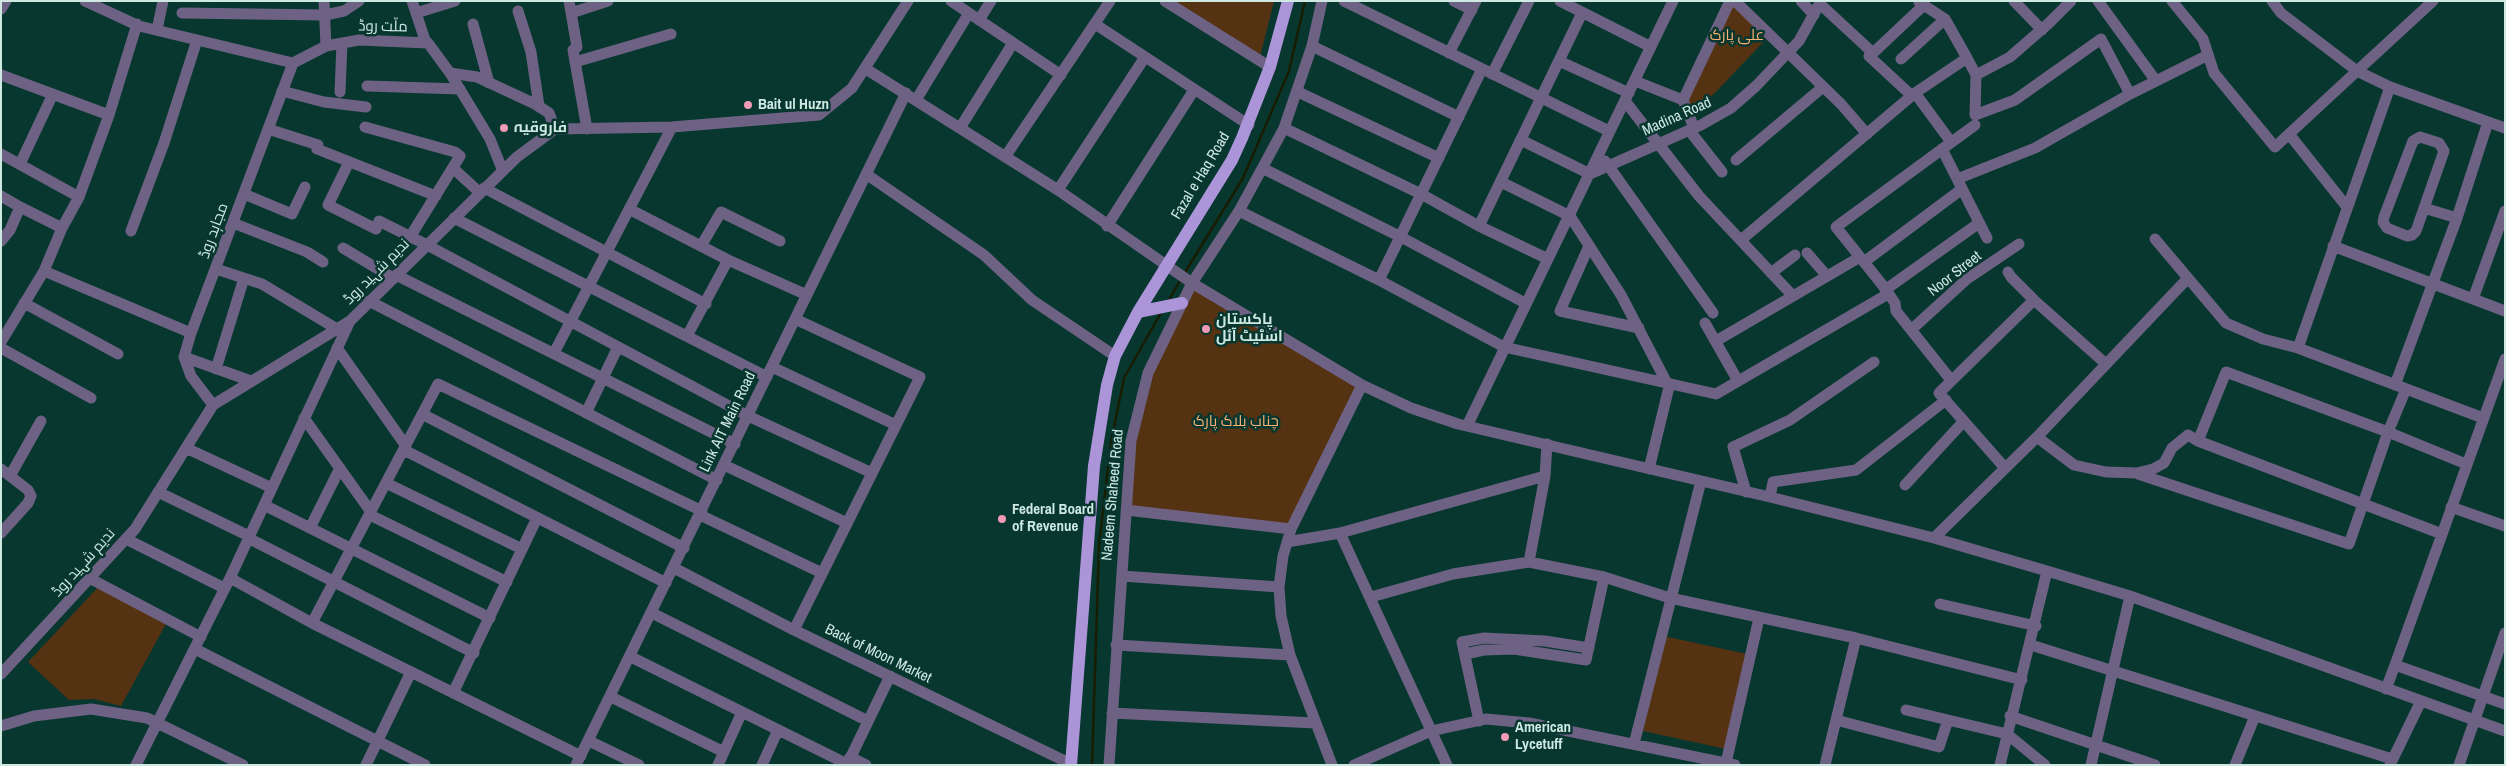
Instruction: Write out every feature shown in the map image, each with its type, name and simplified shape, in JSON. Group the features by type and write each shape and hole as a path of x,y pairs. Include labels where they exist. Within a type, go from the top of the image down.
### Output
{"main road":[{"name":"Fazal e Haq Road","path":"1115,356 1138,312 1168,268 1232,160 1249,125 1270,67 1288,1"},
{"path":"1138,312 1181,304"},
{"name":"Nadeem Shaheed Road","path":"1071,764 1094,466 1107,385 1115,356"}],"street":[{"path":"1,9 6,1"},
{"path":"85,1 137,24 157,30 293,63"},
{"path":"113,14 116,1"},
{"path":"157,30 163,1"},
{"path":"324,1 326,46"},
{"path":"182,13 325,15 344,11 359,1"},
{"path":"412,1 426,43"},
{"path":"416,13 455,1"},
{"path":"587,129 573,50 577,47 570,7 608,1"},
{"path":"450,73 477,77 539,106 548,112 555,129 672,127 819,115 852,88 908,1"},
{"path":"951,1 1060,75"},
{"path":"916,100 974,17 991,1"},
{"path":"1005,157 1110,1"},
{"path":"1165,1 1270,67"},
{"name":"Nadeem Shaheed Road","path":"1109,765 1131,440 1148,373 1190,282 1240,211 1264,169 1284,128 1298,92 1312,46 1322,1"},
{"path":"1344,1 1609,131"},
{"path":"1449,53 1474,6 1454,1"},
{"path":"1379,280 1459,117 1529,1"},
{"path":"1560,1 1651,47"},
{"path":"1722,172 1691,129 1683,100 1730,1"},
{"path":"1735,1 1823,86 1867,134"},
{"path":"1801,1 1814,14"},
{"path":"2014,1 2042,30"},
{"path":"1976,75 2010,57 2042,30 2071,1"},
{"path":"2098,1 2156,81"},
{"path":"2172,1 2204,38 2214,73 2275,147 2433,1"},
{"path":"2272,1 2281,13 2357,71 2390,87 2505,128"},
{"path":"1467,426 1525,303 1570,216 1609,131 1651,47 1670,2"},
{"path":"1820,2 1873,53"},
{"name":"Madina Road","path":"1590,174 1658,142 1691,129 1731,108 1799,41 1820,2"},
{"path":"1951,142 1913,95 1869,56 1922,3 1945,19 1976,75 1975,115 2015,100 2101,39 2130,94"},
{"path":"518,11 531,52 539,106"},
{"path":"1479,226 1582,13"},
{"path":"1900,59 1945,19"},
{"path":"1,342 44,271 62,228 79,197 109,115 137,24"},
{"path":"474,24 489,83"},
{"path":"1095,24 1249,125"},
{"path":"575,62 671,34"},
{"path":"131,231 164,143 196,40"},
{"name":"ملّت روڈ","path":"293,63 326,46 359,40 426,43 460,89 490,139 502,169"},
{"path":"340,92 342,43"},
{"path":"960,128 1013,43"},
{"path":"1312,46 1459,117"},
{"path":"1716,341 1827,276 1862,260 1959,184 2035,148 2130,94 2208,55"},
{"path":"1058,190 1145,57"},
{"path":"1740,240 1913,95 1967,58"},
{"path":"1559,61 1627,97 1699,196 1793,296"},
{"name":"مجاہد روڈ","path":"184,357 191,333 293,63"},
{"path":"866,69 906,92 1058,190 1107,226 1190,282 1362,385 1411,408 1467,426 1934,538 2048,571 2130,596 2505,731"},
{"path":"1,75 109,115"},
{"path":"1634,80 1683,100"},
{"path":"367,86 460,89"},
{"path":"1736,160 1823,86"},
{"path":"2298,348 2390,87"},
{"path":"1107,226 1194,90"},
{"path":"282,91 324,102 366,107"},
{"name":"Link AIT Main Road","path":"579,760 906,92"},
{"path":"1298,92 1439,158"},
{"path":"20,164 53,94"},
{"path":"2137,473 2348,544 2388,432 2432,283 2457,218 2488,122"},
{"path":"1951,380 1896,311 1895,303 1836,227 1975,125"},
{"path":"365,127 455,152 460,156 410,237"},
{"path":"554,353 672,127"},
{"path":"1284,128 1421,194 1479,226 1548,259"},
{"path":"268,129 318,145 317,149 436,196"},
{"name":"ندیم شہید روڈ","path":"1,674 126,539 213,405 350,321 502,169 555,129"},
{"path":"2289,134 2347,207"},
{"path":"2420,137 2439,142 2444,151 2424,208 2412,235 2407,236 2387,228 2383,222 2413,141 2420,137"},
{"path":"1521,140 1590,174"},
{"path":"1942,149 1988,238"},
{"path":"1600,153 1607,166 1713,314"},
{"path":"1,154 79,197"},
{"path":"349,162 328,204 376,229 378,221 427,245 748,416 872,473"},
{"path":"453,168 482,190 706,304"},
{"path":"1264,169 1399,236 1525,303"},
{"path":"866,174 984,255 1032,300 1115,356"},
{"path":"1501,182 1570,216 1622,295 1669,387 1649,469"},
{"path":"244,194 292,214 305,187"},
{"path":"1,196 62,228"},
{"path":"1,241 10,230 20,207"},
{"path":"2424,208 2457,218"},
{"path":"629,210 728,260 807,295"},
{"path":"1240,211 1379,280 1504,348 1716,394 1887,292 1979,223"},
{"path":"2473,299 2505,211"},
{"path":"700,246 721,212 780,241"},
{"path":"454,218 687,336 896,425"},
{"path":"234,223 307,252 323,262"},
{"path":"2155,239 2226,323 2263,339 2298,348 2483,418"},
{"name":"Noor Street","path":"1911,330 1968,279 2019,244"},
{"path":"1589,246 1560,311 1639,328"},
{"path":"2333,246 2505,311"},
{"path":"342,248 734,444"},
{"path":"1807,253 1827,276"},
{"path":"1771,273 1795,255"},
{"path":"687,336 706,304 728,260"},
{"path":"216,269 262,284 337,328"},
{"path":"44,271 191,333"},
{"path":"2008,272 2010,277 2034,300 2106,364"},
{"path":"216,369 232,311 244,278"},
{"path":"1934,538 2037,437 2188,278"},
{"path":"2005,468 1939,393 2034,300"},
{"path":"369,302 717,480"},
{"path":"24,303 118,354"},
{"path":"794,630 920,377 795,319"},
{"path":"136,765 227,583 350,321"},
{"path":"1705,323 1738,381"},
{"path":"586,413 618,347"},
{"path":"1,348 91,398"},
{"path":"337,348 405,448 537,518 666,582"},
{"path":"184,357 251,381"},
{"path":"184,357 191,376 213,405"},
{"path":"2386,689 2505,359"},
{"path":"1746,492 1734,447 1790,420 1874,362"},
{"path":"2198,441 2226,372 2388,432 2466,464"},
{"path":"312,623 438,384 822,573"},
{"path":"1332,765 1290,655 1281,616 1279,587 1291,529 1362,385"},
{"path":"1770,498 1773,482 1856,470 1946,400"},
{"path":"422,414 684,548"},
{"path":"304,418 370,514 507,582"},
{"path":"1,534 28,503 31,496 28,490 6,473 42,421"},
{"path":"1905,485 1964,421"},
{"path":"2037,437 2074,465 2106,472 2137,473 2153,469 2164,463 2172,448 2188,435 2198,441 2442,534"},
{"path":"1530,562 1545,476 1547,444"},
{"path":"186,448 272,488"},
{"path":"724,464 847,523"},
{"path":"310,528 340,468"},
{"path":"1287,542 1340,533 1545,476"},
{"path":"1634,744 1701,481"},
{"path":"386,483 522,549"},
{"path":"158,492 474,652"},
{"path":"264,505 490,618"},
{"path":"2451,507 2505,526"},
{"path":"1126,510 1291,529"},
{"path":"453,693 537,518"},
{"path":"1340,533 1448,765"},
{"path":"126,539 312,623 453,693 579,760"},
{"path":"1370,597 1453,574 1530,562 1604,577 1670,598 1856,638 2022,680"},
{"name":"Back of Moon Market","path":"674,568 794,630 1071,764"},
{"path":"2000,765 2010,716 2022,680 2048,571"},
{"path":"1122,576 1279,587"},
{"path":"1479,721 1462,642 1484,638 1545,642 1589,648 1604,577"},
{"path":"91,579 200,637"},
{"path":"2091,765 2130,596"},
{"path":"1940,604 2036,626"},
{"path":"652,613 868,721"},
{"path":"1354,765 1432,731 1486,719 1530,723 1634,744 1693,760 1731,764 1758,618"},
{"path":"2459,765 2505,633"},
{"path":"1825,765 1856,638"},
{"path":"1116,645 1290,655"},
{"path":"2031,645 2255,716 2391,762 2420,701"},
{"path":"194,649 425,765"},
{"path":"631,657 778,730 848,762 866,765"},
{"path":"2395,665 2505,704"},
{"path":"366,765 411,672"},
{"path":"848,762 890,676"},
{"path":"611,698 724,752"},
{"path":"1,726 34,716 91,710 147,718 243,765"},
{"path":"1906,710 2007,734 2045,765"},
{"path":"718,765 742,712"},
{"path":"1112,713 1315,723"},
{"path":"2010,716 2155,765"},
{"path":"2235,765 2255,716"},
{"path":"1836,720 1939,747 1948,720"},
{"path":"762,765 778,730"},
{"path":"589,741 638,765"}],"green space":[{"path":"1171,1 1274,1 1260,57"},
{"name":"علی پارک","path":"1730,1 1770,35 1714,94 1687,111 1683,101"},
{"name":"چناب بلاک پارک","path":"1192,283 1362,385 1291,529 1126,510 1131,441 1148,373"},
{"path":"102,583 167,622 121,706 94,699 69,700 28,662"},
{"path":"1663,636 1747,654 1726,749 1643,731"}],"waterway":[{"path":"1184,274 1243,178 1289,71 1305,1"},
{"path":"1169,300 1181,279"},
{"path":"1092,765 1099,545 1111,442 1124,378 1162,311"}],"place":[{"name":"Bait ul Huzn","path":"748,105"},
{"name":"فاروقیہ","path":"504,128"},
{"name":"پاکستان اسٹیٹ آئل","path":"1206,329"},
{"name":"Federal Board of Revenue","path":"1002,519"},
{"name":"American Lycetuff","path":"1505,737"}]}
